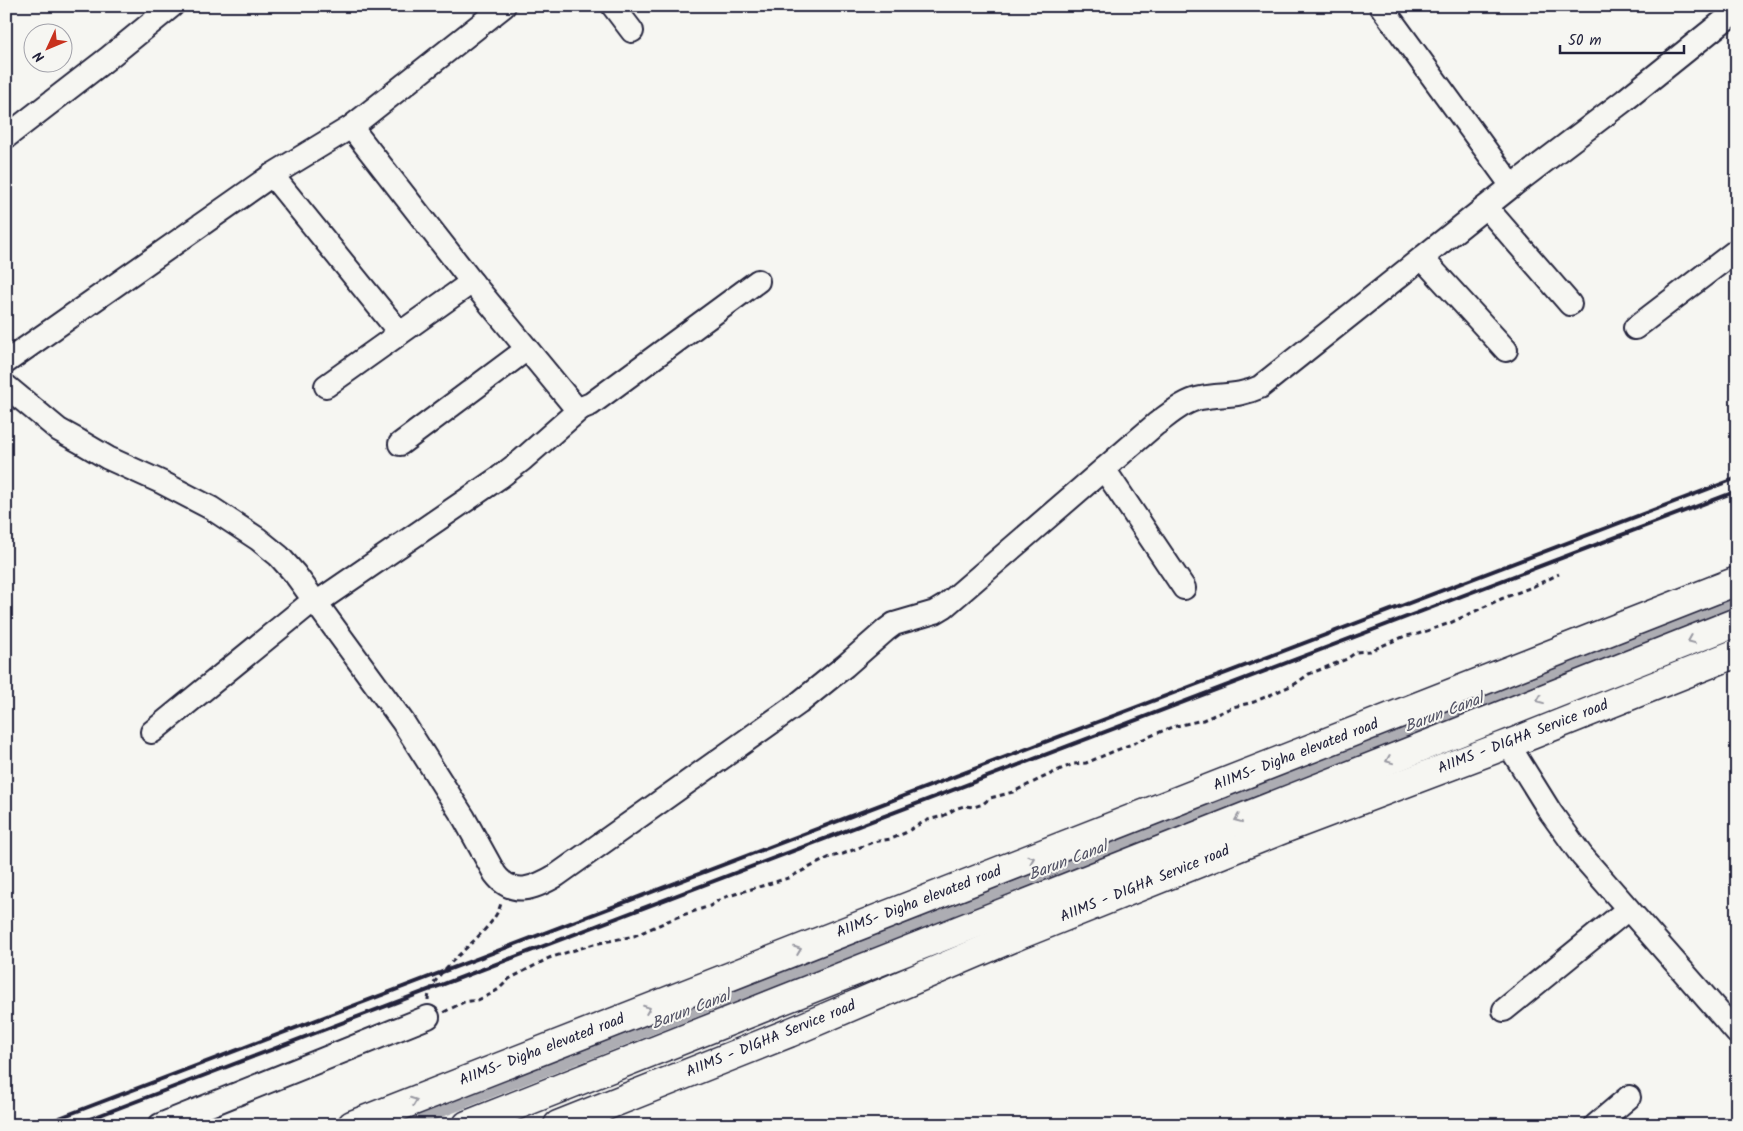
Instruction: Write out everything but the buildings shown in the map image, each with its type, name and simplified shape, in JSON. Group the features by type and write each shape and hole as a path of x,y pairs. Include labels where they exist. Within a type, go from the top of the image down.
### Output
{"main road":[{"name":"AIIMS- Digha elevated road","path":"352,1125 1737,581"},
{"path":"467,1125 1737,622"},
{"name":"AIIMS - DIGHA Service road","path":"558,1125 789,1033 1018,935 1272,833 1508,744 1737,652"}],"street":[{"path":"6,137 172,6"},
{"path":"6,362 272,175 351,127 504,6"},
{"path":"613,6 632,31"},
{"path":"1382,6 1512,186"},
{"path":"6,386 66,434 108,458 162,482 211,508 258,539 278,556 294,574 403,722 464,818 488,864 501,882 512,888 532,888 557,876 799,703 894,624 935,612 945,606 1156,424 1188,403 1201,398 1240,395 1260,387 1512,186 1737,11"},
{"path":"351,127 527,350 571,403 575,407 581,408"},
{"path":"272,175 400,333"},
{"path":"1486,207 1570,304"},
{"path":"1636,328 1737,250"},
{"path":"1422,258 1506,350"},
{"path":"152,732 315,602 500,477 581,408 591,404 758,281"},
{"path":"326,386 472,282"},
{"path":"400,444 527,350"},
{"path":"1104,469 1184,588"},
{"path":"1508,744 1551,813 1577,849 1737,1034"},
{"path":"1504,1010 1628,908"},
{"path":"160,1125 428,1017"},
{"path":"1596,1125 1629,1097"}],"path":[{"path":"501,882 503,894 500,907 493,919 430,989 428,1017 464,1002 478,1000 489,995 499,989 509,978 549,958 594,944 634,936 677,917 710,906 722,898 788,878 830,857 873,842 891,839 955,809 983,804 990,798 1013,792 1061,769 1074,764 1086,763 1172,727 1203,720 1233,707 1254,702 1295,684 1309,674 1347,659 1356,652 1370,651 1405,636 1418,634 1450,623 1501,598 1532,587 1559,574"}],"waterway":[{"name":"Barun Canal","path":"398,1125 1737,598"}],"railway":[{"path":"41,1125 1737,478"},
{"path":"74,1125 1737,491"}]}
